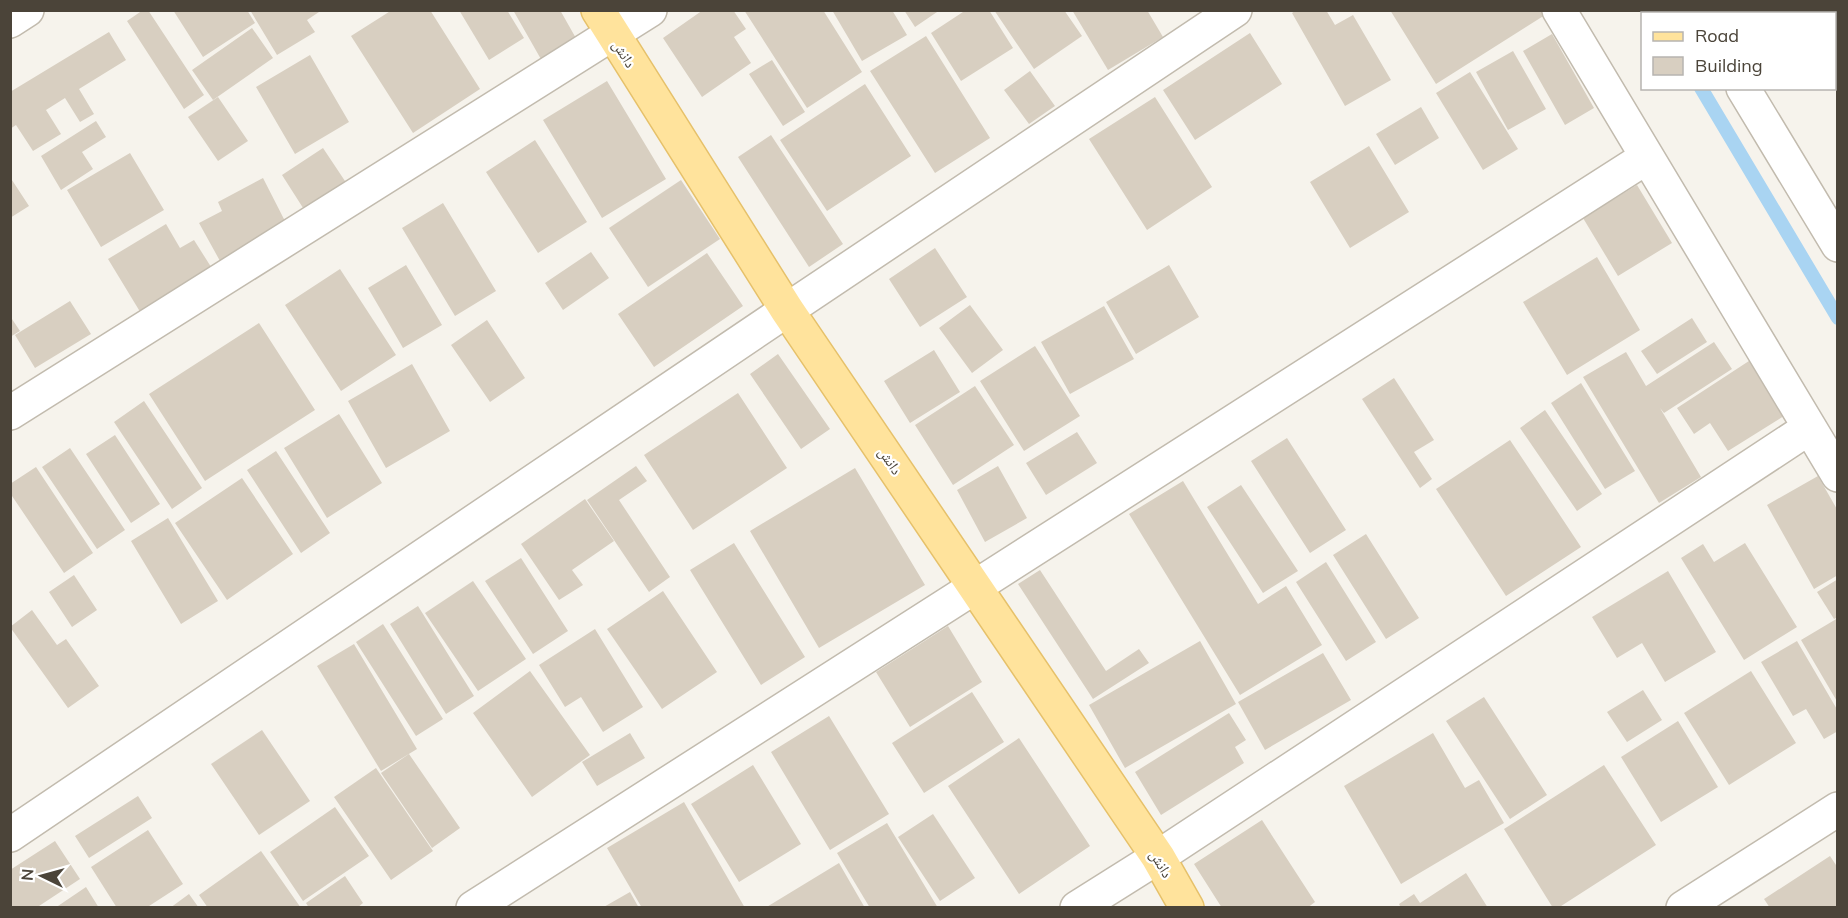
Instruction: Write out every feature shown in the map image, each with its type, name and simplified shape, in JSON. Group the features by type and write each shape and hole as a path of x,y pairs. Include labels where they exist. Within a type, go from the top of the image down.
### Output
{"main road":[{"name":"دانش","path":"605,23 787,310 1158,857 1187,908"}],"street":[{"path":"10,21 27,10"},
{"path":"10,414 605,23 650,10"},
{"path":"10,835 1235,10"},
{"path":"1559,10 1838,475"},
{"path":"1744,90 1838,245"},
{"path":"473,908 1647,157"},
{"path":"1077,908 1809,428"},
{"path":"1683,908 1838,809"}],"building":[{"path":"143,10 148,10 204,95 184,109 127,21"},
{"path":"173,10 247,10 255,23 203,57"},
{"path":"250,10 322,10 307,20 315,32 277,55"},
{"path":"392,10 430,10 480,89 413,133 351,36"},
{"path":"459,10 507,10 524,38 489,60"},
{"path":"513,10 560,10 577,40 542,61"},
{"path":"703,10 733,10 746,29 734,37 751,63 702,97 663,38"},
{"path":"744,10 823,10 862,72 807,108"},
{"path":"832,10 892,10 907,35 862,61"},
{"path":"904,10 940,10 915,27"},
{"path":"966,10 989,10 1013,48 961,81 931,33"},
{"path":"994,10 1064,10 1082,36 1034,69"},
{"path":"1072,10 1147,10 1163,37 1108,70"},
{"path":"1296,10 1326,10 1335,25 1353,15 1391,80 1345,106 1292,13"},
{"path":"1390,10 1543,10 1545,15 1436,84"},
{"path":"1838,11 1838,61 1836,62 1836,12 1834,12"},
{"path":"252,28 273,58 213,100 192,70"},
{"path":"109,32 126,60 79,89 94,114 80,122 65,98 46,110 61,134 33,151 16,125 10,129 10,92"},
{"path":"1250,33 1282,84 1195,140 1163,90"},
{"path":"1552,34 1594,108 1565,125 1523,51"},
{"path":"926,36 990,138 935,173 870,71"},
{"path":"1513,51 1546,109 1508,130 1476,72"},
{"path":"310,55 349,122 295,154 256,87"},
{"path":"772,60 805,112 783,126 749,74"},
{"path":"1030,71 1055,106 1029,124 1004,90"},
{"path":"1470,72 1518,149 1483,170 1436,93"},
{"path":"607,81 666,179 602,218 543,120"},
{"path":"865,84 911,156 827,211 780,140"},
{"path":"218,97 248,141 218,161 188,117"},
{"path":"1155,97 1212,187 1147,230 1089,139"},
{"path":"1421,107 1439,138 1395,165 1376,134"},
{"path":"96,121 106,137 82,152 93,169 61,190 41,156"},
{"path":"771,135 843,244 809,267 738,157"},
{"path":"535,140 587,222 538,253 486,172"},
{"path":"1369,146 1409,212 1350,248 1310,182"},
{"path":"323,148 347,184 305,211 282,175"},
{"path":"130,153 164,210 101,247 67,190"},
{"path":"10,177 29,206 10,218"},
{"path":"263,178 287,225 220,261 199,223 222,211 218,202"},
{"path":"681,180 720,239 648,287 609,228"},
{"path":"1637,185 1672,243 1618,276 1583,218"},
{"path":"443,203 496,291 455,316 402,228"},
{"path":"166,224 180,248 194,240 213,270 142,315 108,259"},
{"path":"935,248 967,297 920,327 889,279"},
{"path":"591,252 609,278 563,310 545,283"},
{"path":"707,253 743,306 654,367 618,314"},
{"path":"1597,257 1640,330 1567,375 1523,302"},
{"path":"406,265 442,325 403,348 368,288"},
{"path":"1169,265 1199,317 1136,354 1106,302"},
{"path":"340,269 396,355 341,391 285,305"},
{"path":"70,301 91,334 35,368 15,335"},
{"path":"970,305 1003,350 972,373 939,328"},
{"path":"1104,306 1134,359 1070,394 1041,342"},
{"path":"10,316 20,331 10,337"},
{"path":"1692,318 1707,342 1657,374 1641,351"},
{"path":"487,320 525,378 490,402 451,345"},
{"path":"259,323 315,410 205,481 149,394"},
{"path":"1714,342 1732,369 1664,413 1660,408 1701,477 1659,503 1583,377 1626,352 1646,386"},
{"path":"1035,346 1080,416 1024,451 980,381"},
{"path":"934,350 960,392 910,423 884,381"},
{"path":"778,354 830,429 801,449 750,374"},
{"path":"1752,359 1787,414 1728,451 1710,423 1694,434 1677,408"},
{"path":"412,364 450,431 386,468 348,401"},
{"path":"1394,378 1434,440 1414,452 1432,479 1420,488 1362,399"},
{"path":"1581,383 1635,471 1605,489 1551,403"},
{"path":"975,386 1014,445 953,485 915,425"},
{"path":"738,393 787,468 693,530 644,455"},
{"path":"144,401 202,488 172,509 114,422"},
{"path":"1545,410 1602,494 1577,511 1520,428"},
{"path":"339,414 382,483 327,518 284,448"},
{"path":"1077,432 1097,463 1046,495 1026,463"},
{"path":"115,435 160,504 131,523 86,454"},
{"path":"1287,438 1346,530 1310,553 1251,461"},
{"path":"1510,440 1581,547 1506,596 1436,489"},
{"path":"70,448 125,530 97,549 42,467"},
{"path":"276,451 330,533 301,553 247,470"},
{"path":"636,466 647,481 619,500 670,577 649,592 587,500"},
{"path":"998,466 1027,518 985,542 957,490"},
{"path":"36,467 93,553 64,573 10,493 10,484"},
{"path":"855,468 925,585 819,648 750,531"},
{"path":"1818,476 1838,511 1838,575 1814,589 1767,505"},
{"path":"242,478 293,554 227,600 175,523"},
{"path":"1183,481 1258,604 1286,586 1322,645 1240,695 1129,514"},
{"path":"1241,485 1298,571 1263,593 1207,507"},
{"path":"585,499 614,541 572,570 583,585 559,600 521,544"},
{"path":"168,518 218,601 181,624 131,541"},
{"path":"1366,534 1419,618 1386,639 1333,555"},
{"path":"734,543 805,657 761,685 690,570"},
{"path":"1745,543 1797,627 1744,660 1681,558 1703,544 1714,562"},
{"path":"521,558 568,631 533,654 485,581"},
{"path":"1326,562 1376,642 1346,661 1296,582"},
{"path":"1040,570 1106,671 1139,649 1149,663 1093,699 1018,584"},
{"path":"1668,571 1716,652 1665,682 1642,643 1617,658 1592,617"},
{"path":"74,575 97,610 72,627 49,592"},
{"path":"1838,579 1838,617 1834,619 1817,592"},
{"path":"473,581 526,659 478,691 425,613"},
{"path":"663,591 717,672 662,709 607,629"},
{"path":"418,606 474,696 446,714 390,624"},
{"path":"32,610 57,645 66,639 99,686 68,708 10,627"},
{"path":"1838,618 1838,703 1801,640"},
{"path":"383,624 443,719 416,736 356,642"},
{"path":"948,626 982,682 910,727 876,672"},
{"path":"595,629 643,707 603,732 581,697 565,707 539,665"},
{"path":"1200,641 1236,704 1125,768 1089,705"},
{"path":"1797,641 1838,711 1838,731 1824,739 1806,709 1793,716 1761,662"},
{"path":"354,644 417,749 381,771 317,666"},
{"path":"1323,653 1351,700 1265,750 1238,702"},
{"path":"530,671 590,755 532,797 473,713"},
{"path":"1751,671 1796,743 1729,785 1684,713"},
{"path":"1643,690 1662,720 1627,742 1607,712"},
{"path":"972,692 1004,742 924,793 892,743"},
{"path":"1484,697 1547,795 1510,819 1446,721"},
{"path":"1229,713 1246,740 1235,747 1244,763 1161,815 1135,772"},
{"path":"829,716 889,814 830,850 771,752"},
{"path":"1678,721 1718,787 1661,822 1621,757"},
{"path":"262,730 310,801 259,835 211,764"},
{"path":"630,733 645,758 597,786 582,762"},
{"path":"1433,733 1465,788 1479,780 1504,823 1401,884 1344,786"},
{"path":"1019,738 1090,846 1019,894 948,786"},
{"path":"409,754 460,828 432,848 381,773"},
{"path":"753,765 801,844 739,882 691,804"},
{"path":"1604,765 1656,845 1558,908 1553,908 1504,829"},
{"path":"376,768 433,851 391,880 334,797"},
{"path":"138,796 152,818 89,858 75,836"},
{"path":"684,802 745,908 642,908 607,848"},
{"path":"335,807 369,856 303,901 270,852"},
{"path":"933,814 975,878 940,901 898,837"},
{"path":"1262,820 1315,902 1307,908 1222,908 1194,864"},
{"path":"887,823 938,908 870,908 837,853"},
{"path":"148,830 183,884 146,908 117,908 91,867"},
{"path":"55,841 80,879 36,908 10,908 10,870"},
{"path":"261,851 301,908 208,908 199,895"},
{"path":"1830,856 1838,868 1838,908 1770,908 1764,899"},
{"path":"839,863 865,908 765,908"},
{"path":"1466,873 1488,908 1401,908 1399,904 1414,894 1420,903"},
{"path":"345,876 363,903 357,908 309,908 306,903"},
{"path":"86,887 99,908 55,908"},
{"path":"630,892 639,908 602,908"},
{"path":"189,894 199,908 170,908"}],"waterway":[{"path":"1702,90 1838,318"}]}
